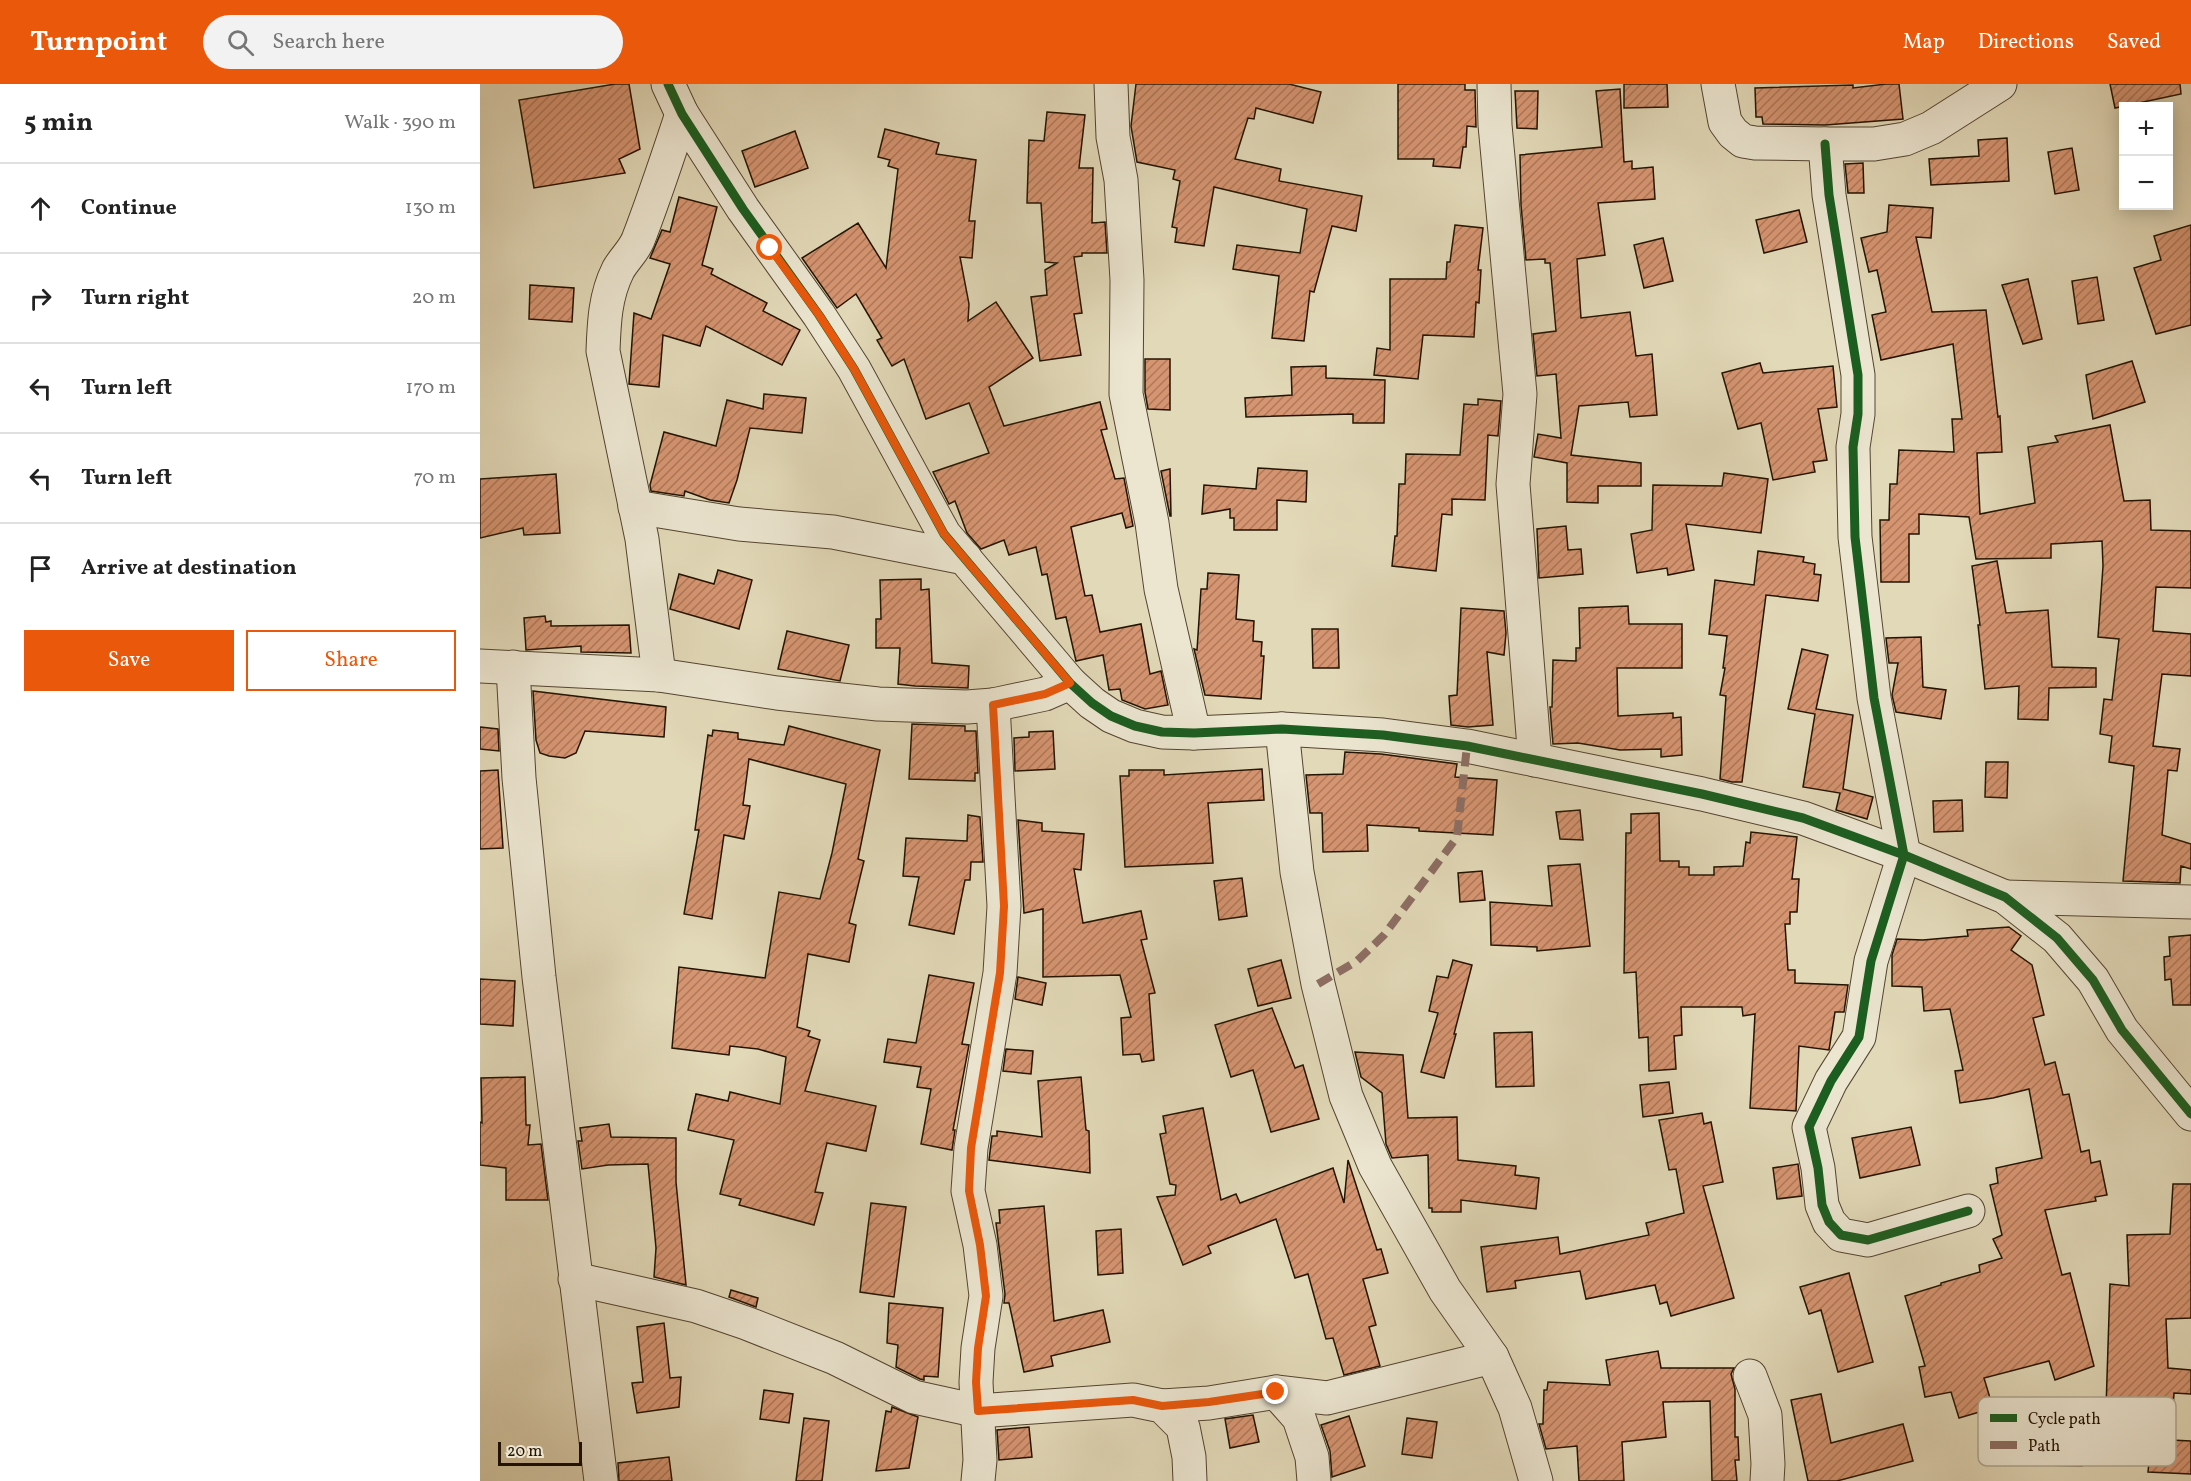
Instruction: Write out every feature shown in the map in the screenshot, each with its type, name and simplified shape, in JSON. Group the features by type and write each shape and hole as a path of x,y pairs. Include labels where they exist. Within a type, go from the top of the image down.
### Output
{"street":[{"path":"668,84 682,114 742,208 819,315 848,360 944,534 1070,683 1111,716 1135,726 1162,732 1282,729 1383,735 1467,746 1691,792 1803,818 1904,855 2005,897 2057,938 2093,980 2122,1029 2191,1114"},
{"path":"1111,84 1113,137 1121,180 1127,280 1126,394 1152,523 1161,589 1194,733"},
{"path":"1494,84 1495,125 1520,394 1513,484 1535,760"},
{"path":"1718,84 1725,122 1733,134 1743,141 1825,144 1874,144 1905,139 1931,128 2000,84"},
{"path":"659,675 642,539 603,351 604,323 608,296 618,269 634,249 682,114"},
{"path":"1825,144 1831,206 1858,375 1858,414 1853,447 1855,537 1874,698 1904,855 1871,961 1859,1037 1831,1081 1809,1127 1818,1168 1822,1205 1829,1222 1841,1235 1868,1240 1968,1211"},
{"path":"635,507 739,524 833,532 965,558"},
{"path":"480,666 659,675 777,693 878,704 968,707 993,705 1045,694 1070,683"},
{"path":"513,667 519,778 538,977 601,1481"},
{"path":"978,1481 980,1460 976,1382 978,1348 986,1296 980,1245 969,1191 971,1148 1000,973 1004,906 993,705"},
{"path":"1282,729 1297,872 1318,984 1347,1096 1375,1166 1446,1290 1492,1357 1515,1408 1536,1481"},
{"path":"2005,897 2191,902"},
{"path":"575,1279 696,1306 835,1358 914,1397 978,1411 1133,1400 1162,1406 1276,1392 1327,1398 1492,1357"},
{"path":"1750,1376 1765,1415 1767,1481"},
{"path":"1276,1392 1299,1418 1312,1457 1314,1481"},
{"path":"1162,1406 1183,1427 1189,1457 1190,1481"}],"building":[{"path":"615,84 629,84 640,149 619,159 625,173 534,188 519,100"},
{"path":"1136,84 1289,84 1321,92 1313,123 1256,108 1254,119 1248,118 1235,159 1281,169 1279,181 1362,196 1356,231 1332,226 1314,292 1310,291 1304,341 1272,338 1279,276 1233,269 1237,245 1300,253 1307,209 1214,187 1204,246 1175,242 1177,228 1172,227 1180,181 1173,179 1175,170 1137,162 1131,126"},
{"path":"1398,84 1465,84 1465,90 1475,90 1476,127 1467,126 1466,147 1463,147 1460,168 1433,166 1434,159 1398,159"},
{"path":"1624,84 1667,84 1668,107 1624,108"},
{"path":"1899,84 1903,119 1825,125 1763,124 1762,117 1756,117 1755,88 1853,85 1853,88"},
{"path":"2110,84 2180,84 2181,94 2143,102 2119,102 2119,107 2115,108"},
{"path":"1620,89 1624,162 1632,161 1632,169 1653,167 1655,199 1598,203 1605,255 1577,259 1581,318 1630,312 1636,356 1652,354 1657,415 1630,417 1628,402 1579,406 1571,455 1641,463 1641,486 1598,486 1598,503 1567,502 1567,463 1534,457 1538,434 1561,438 1556,374 1537,376 1533,334 1556,331 1550,263 1545,263 1545,259 1526,260 1521,205 1520,155 1602,147 1596,91"},
{"path":"1515,91 1538,91 1537,129 1517,128"},
{"path":"1047,112 1085,115 1079,168 1093,168 1092,223 1105,222 1107,253 1082,253 1082,256 1074,257 1082,313 1074,314 1081,355 1040,361 1031,297 1047,295 1045,270 1057,263 1045,262 1041,203 1027,203 1029,140 1044,141"},
{"path":"885,129 939,143 936,154 976,160 969,221 975,221 972,258 960,257 969,304 968,321 996,302 1033,358 989,387 1004,426 1100,402 1107,429 1101,430 1115,479 1124,478 1133,526 1126,528 1122,513 1071,527 1085,596 1092,595 1100,632 1141,624 1150,674 1161,671 1168,705 1145,709 1122,700 1120,689 1109,690 1103,655 1076,661 1066,617 1056,619 1047,574 1042,575 1036,547 1009,555 1004,540 981,549 967,533 955,501 949,504 933,472 989,453 969,403 926,419 904,359 892,366 877,340 882,338 856,294 837,308 802,258 858,223 886,268 898,169 888,166 890,160 878,157"},
{"path":"795,131 808,168 755,187 742,151"},
{"path":"2007,138 2009,181 1931,185 1929,159 1979,156 1978,140"},
{"path":"2072,148 2079,190 2055,194 2048,152"},
{"path":"1863,163 1864,193 1848,193 1845,164"},
{"path":"679,197 717,207 702,265 713,269 711,274 767,303 763,311 800,330 782,365 706,326 700,346 663,335 659,387 629,384 634,313 651,319 670,264 650,258 662,230 670,232"},
{"path":"1889,205 1933,208 1931,238 1916,237 1932,312 1986,310 1998,417 2000,416 2002,452 1977,453 1980,514 2035,503 2028,447 2058,442 2055,436 2110,425 2124,501 2150,500 2151,530 2191,531 2191,588 2156,587 2153,631 2191,634 2191,676 2162,674 2153,746 2180,749 2177,771 2168,770 2162,835 2191,844 2191,869 2181,866 2180,883 2123,881 2134,766 2109,762 2112,736 2100,734 2104,699 2112,700 2119,639 2098,637 2103,566 2102,541 2051,544 2051,558 1976,559 1969,517 1919,514 1919,534 1909,534 1909,582 1881,582 1880,520 1889,520 1890,484 1897,484 1899,450 1954,452 1952,419 1962,419 1953,344 1881,360 1872,315 1886,312 1877,270 1869,272 1861,238 1887,232"},
{"path":"1799,210 1807,242 1764,253 1756,220"},
{"path":"1455,225 1483,228 1478,270 1481,270 1479,303 1476,302 1474,337 1423,335 1418,379 1374,375 1377,348 1390,350 1390,279 1446,279 1447,262 1450,262"},
{"path":"2191,225 2191,325 2156,334 2134,268 2161,260 2154,236"},
{"path":"1663,238 1673,281 1644,288 1634,245"},
{"path":"2097,277 2104,320 2078,324 2072,281"},
{"path":"2028,279 2042,339 2023,344 2002,285"},
{"path":"530,285 574,288 572,322 529,319"},
{"path":"1145,359 1170,359 1170,410 1148,409 1145,392"},
{"path":"2132,361 2145,402 2093,419 2086,375"},
{"path":"1760,363 1763,373 1833,366 1837,407 1818,409 1827,460 1813,462 1815,472 1773,480 1761,423 1738,429 1722,373"},
{"path":"1326,366 1326,378 1385,380 1384,423 1353,423 1353,414 1246,417 1245,398 1292,395 1291,367"},
{"path":"764,394 806,398 802,433 750,428 729,503 710,500 685,491 684,496 651,491 650,485 664,432 716,446 727,400 763,409"},
{"path":"1478,399 1501,401 1498,436 1488,435 1485,500 1452,499 1452,515 1442,514 1436,571 1392,566 1395,536 1397,536 1399,484 1405,484 1406,454 1460,455 1464,404 1478,405"},
{"path":"1258,468 1307,471 1306,502 1277,500 1277,530 1234,530 1234,518 1230,518 1230,509 1202,514 1204,485 1256,489"},
{"path":"1170,469 1171,516 1161,471"},
{"path":"1724,473 1768,479 1761,533 1686,524 1694,570 1668,575 1667,568 1637,573 1631,534 1652,530 1653,485 1722,486"},
{"path":"556,474 560,533 524,535 523,528 480,538 480,479"},
{"path":"1566,526 1568,550 1581,549 1583,574 1539,578 1537,529"},
{"path":"1758,551 1804,557 1803,562 1815,564 1814,574 1821,575 1818,601 1766,595 1742,782 1732,782 1720,779 1726,696 1720,695 1727,636 1709,634 1715,580 1754,585"},
{"path":"1997,561 2006,613 2048,610 2052,667 2096,668 2096,687 2049,688 2048,720 2018,719 2019,686 1985,689 1972,566"},
{"path":"718,570 752,580 739,629 670,609 679,574 714,584"},
{"path":"1208,573 1239,575 1236,619 1254,621 1253,641 1262,642 1261,656 1264,656 1261,699 1205,695 1194,649 1197,650 1201,589 1207,589"},
{"path":"921,579 921,590 929,589 932,663 969,666 968,688 898,684 900,648 876,648 876,619 881,619 880,580"},
{"path":"1628,606 1629,624 1682,624 1682,668 1617,668 1618,716 1673,713 1673,718 1681,717 1682,755 1661,757 1661,749 1620,750 1578,743 1553,744 1550,707 1552,707 1553,660 1576,661 1576,648 1580,648 1579,608"},
{"path":"1461,608 1504,611 1506,633 1504,655 1487,652 1493,725 1468,727 1451,725 1449,696 1457,695"},
{"path":"545,616 546,622 551,621 551,626 629,625 631,653 581,652 581,646 526,650 524,618"},
{"path":"1312,629 1338,629 1339,668 1313,668"},
{"path":"787,631 849,645 840,681 778,669"},
{"path":"1921,637 1923,687 1946,690 1941,719 1896,712 1892,695 1898,663 1889,663 1886,638"},
{"path":"1802,649 1828,655 1816,709 1853,715 1843,789 1873,797 1867,819 1836,810 1840,793 1803,787 1815,714 1788,709"},
{"path":"533,691 666,707 664,737 585,731 576,753 565,758 540,753 536,740"},
{"path":"912,724 965,726 965,731 976,731 978,773 975,773 975,781 909,779"},
{"path":"789,726 880,750 858,859 864,861 849,923 856,925 849,962 808,954 797,1027 810,1031 808,1036 820,1040 805,1091 876,1106 866,1151 827,1143 815,1192 823,1193 814,1225 739,1205 741,1199 720,1194 734,1140 688,1130 696,1094 728,1101 730,1092 780,1104 786,1057 758,1049 730,1046 729,1055 672,1048 679,967 765,978 779,892 820,899 846,784 749,759 743,805 750,806 744,839 724,835 712,919 684,914 699,830 695,830 708,735 712,736 713,730 738,733 738,739 784,745"},
{"path":"480,727 498,729 499,751 480,749"},
{"path":"1053,731 1055,769 1015,771 1014,738 1029,737 1029,732"},
{"path":"1345,752 1381,754 1457,764 1455,777 1497,780 1493,835 1419,831 1419,828 1367,825 1368,851 1323,852 1322,813 1310,813 1306,775 1343,774"},
{"path":"1986,762 2008,762 2007,798 1985,797"},
{"path":"1262,769 1264,800 1208,803 1213,863 1125,867 1120,776 1129,776 1129,770 1164,770 1164,775"},
{"path":"498,770 503,848 480,849 480,771"},
{"path":"1962,800 1963,831 1934,832 1933,801"},
{"path":"1580,810 1583,840 1560,839 1556,812"},
{"path":"1659,813 1660,861 1679,861 1679,867 1689,867 1689,875 1714,875 1714,867 1743,866 1746,842 1750,843 1751,832 1797,837 1792,879 1799,879 1797,912 1790,912 1790,924 1785,924 1788,970 1795,970 1795,983 1848,985 1844,1012 1835,1012 1829,1050 1799,1046 1796,1111 1750,1108 1755,1014 1743,1016 1742,1007 1681,1007 1682,1035 1674,1036 1676,1069 1649,1071 1648,1037 1639,1038 1636,972 1624,973 1626,833 1631,833 1631,814"},
{"path":"968,815 980,817 983,862 971,862 970,880 965,880 954,934 909,925 919,877 903,876 906,838 967,841"},
{"path":"1018,820 1042,823 1042,831 1084,834 1081,870 1074,869 1083,923 1141,911 1147,939 1141,940 1155,993 1149,994 1154,1060 1142,1062 1140,1054 1123,1055 1121,1018 1131,1017 1120,975 1043,977 1043,909 1024,913"},
{"path":"1580,864 1590,946 1537,951 1537,947 1491,945 1490,902 1552,906 1548,866"},
{"path":"1482,871 1485,900 1460,902 1458,873"},
{"path":"1242,878 1247,916 1219,920 1214,881"},
{"path":"2009,927 2021,936 2011,950 2032,965 2044,1015 2033,1018 2045,1065 2055,1062 2063,1095 2069,1094 2081,1152 2089,1150 2091,1163 2100,1161 2107,1195 2095,1197 2096,1201 2045,1210 2062,1275 2070,1273 2094,1366 2055,1380 2049,1361 1984,1378 1990,1397 1978,1397 1978,1412 1959,1418 1951,1392 1925,1397 1919,1367 1925,1366 1905,1296 1980,1272 1979,1265 2002,1258 1993,1239 2002,1235 1990,1185 1998,1183 1996,1168 2042,1158 2029,1089 1960,1103 1955,1071 1963,1070 1950,1009 1924,1011 1922,987 1892,986 1892,955 1897,939 1923,940 1968,936 1967,930"},
{"path":"2191,935 2191,1005 2173,1005 2171,979 2165,980 2164,957 2170,956 2169,937"},
{"path":"1281,960 1291,998 1258,1006 1248,969"},
{"path":"1453,960 1472,965 1444,1078 1421,1072 1438,1013 1429,1011 1437,976 1448,978"},
{"path":"929,975 974,983 962,1044 969,1045 953,1130 955,1130 952,1150 921,1144 931,1089 917,1087 921,1067 884,1062 888,1039 916,1043"},
{"path":"1018,977 1046,983 1042,1005 1015,999"},
{"path":"480,979 515,981 513,1026 480,1024"},
{"path":"1272,1008 1295,1068 1303,1065 1319,1119 1271,1132 1253,1070 1231,1077 1215,1025"},
{"path":"1532,1032 1534,1086 1496,1087 1494,1033"},
{"path":"1006,1049 1033,1051 1031,1074 1003,1071"},
{"path":"1355,1052 1403,1055 1408,1118 1457,1117 1458,1160 1516,1166 1515,1175 1539,1178 1536,1209 1461,1200 1461,1212 1432,1212 1432,1208 1429,1208 1428,1155 1392,1158 1386,1144 1382,1093 1361,1077"},
{"path":"525,1077 526,1125 530,1125 528,1145 541,1144 548,1200 506,1200 506,1168 480,1165 481,1078"},
{"path":"1081,1077 1086,1130 1089,1131 1090,1173 989,1160 992,1136 997,1136 997,1131 1042,1137 1038,1081"},
{"path":"1669,1082 1673,1113 1643,1117 1640,1085"},
{"path":"1203,1108 1221,1200 1236,1194 1240,1203 1333,1168 1344,1203 1348,1160 1377,1250 1381,1249 1388,1273 1363,1279 1376,1325 1369,1327 1380,1366 1344,1375 1333,1338 1326,1339 1308,1274 1295,1278 1276,1219 1208,1246 1211,1253 1183,1265 1157,1197 1175,1195 1176,1185 1170,1184 1160,1134 1166,1133 1163,1116"},
{"path":"1702,1113 1704,1124 1711,1122 1723,1182 1703,1186 1734,1298 1671,1316 1667,1302 1660,1304 1655,1285 1586,1299 1580,1271 1515,1281 1516,1288 1487,1292 1481,1247 1558,1237 1560,1254 1649,1235 1646,1223 1684,1213 1676,1169 1669,1170 1659,1120"},
{"path":"609,1124 611,1137 676,1138 676,1182 686,1285 654,1277 656,1248 648,1164 608,1165 582,1169 578,1141 582,1141 580,1128"},
{"path":"1911,1127 1920,1165 1860,1178 1852,1138"},
{"path":"1798,1164 1802,1196 1777,1199 1773,1168"},
{"path":"2173,1184 2191,1184 2191,1318 2166,1319 2168,1368 2191,1370 2191,1394 2174,1393 2174,1397 2106,1397 2110,1284 2129,1286 2127,1235 2170,1234"},
{"path":"871,1203 906,1207 894,1297 860,1292"},
{"path":"1044,1206 1054,1321 1103,1310 1110,1342 1051,1356 1053,1366 1024,1372 1009,1303 1004,1303 1005,1294 996,1223 1000,1223 999,1210"},
{"path":"1121,1229 1123,1273 1098,1275 1096,1231"},
{"path":"1849,1273 1873,1362 1838,1372 1821,1310 1809,1314 1800,1287"},
{"path":"731,1290 758,1298 756,1307 729,1297"},
{"path":"889,1303 943,1308 938,1377 924,1376 924,1380 896,1367 898,1345 887,1343"},
{"path":"664,1323 670,1378 681,1377 679,1407 637,1413 632,1383 643,1382 637,1327"},
{"path":"1658,1351 1661,1368 1734,1368 1731,1374 1735,1389 1735,1437 1738,1437 1739,1460 1735,1460 1737,1481 1712,1481 1710,1401 1663,1402 1666,1437 1622,1442 1624,1481 1579,1481 1577,1446 1546,1449 1539,1424 1543,1424 1544,1390 1547,1390 1548,1382 1610,1385 1606,1360"},
{"path":"764,1390 793,1394 789,1423 760,1419"},
{"path":"1821,1394 1831,1443 1903,1424 1913,1461 1837,1481 1808,1481 1791,1400"},
{"path":"892,1407 918,1417 909,1468 876,1471 886,1411 891,1412"},
{"path":"1253,1415 1259,1442 1230,1448 1225,1419"},
{"path":"1349,1416 1365,1466 1332,1477 1330,1451 1321,1425"},
{"path":"804,1418 829,1421 822,1481 796,1481"},
{"path":"1407,1418 1437,1422 1432,1458 1402,1454"},
{"path":"1029,1427 1032,1457 999,1460 997,1430"},
{"path":"2176,1440 2191,1441 2191,1474 2148,1472 2149,1466 2176,1466"},
{"path":"669,1457 672,1481 619,1481 618,1463"}],"marked path":[{"path":"1318,984 1357,961 1384,935 1457,837 1467,746"}],"cycle path":[{"path":"668,84 682,114 743,209 819,315 854,369 944,534 1070,683 1111,716 1135,726 1162,732 1282,729 1383,735 1467,746 1702,794 1803,818 1904,855 2005,897 2057,938 2093,980 2122,1030 2191,1114"},
{"path":"1825,144 1829,195 1858,375 1858,414 1853,447 1855,537 1874,698 1904,855 1871,961 1859,1037 1831,1081 1809,1127 1818,1168 1822,1205 1829,1222 1841,1235 1868,1240 1968,1211"}],"route":[{"path":"770,248 819,315 854,369 944,534 1070,683 1045,694 993,705 1004,906 1000,973 971,1148 969,1191 980,1245 986,1296 978,1348 976,1382 978,1411 1133,1400 1162,1406 1276,1392"}]}
